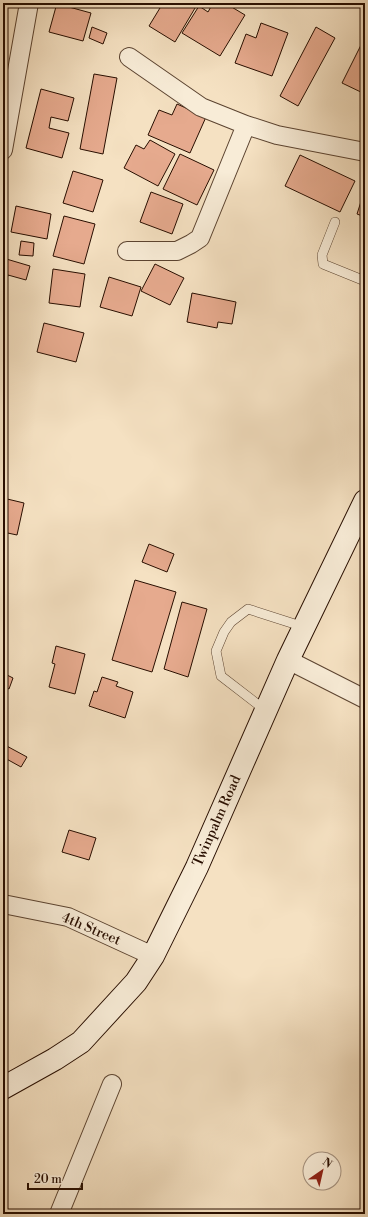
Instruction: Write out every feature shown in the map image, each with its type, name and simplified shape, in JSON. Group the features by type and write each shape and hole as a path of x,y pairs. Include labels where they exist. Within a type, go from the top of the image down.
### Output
{"main road":[{"name":"Twinpalm Road","path":"3,1088 36,1070 81,1042 136,982 153,956 197,867 288,660 365,501"}],"street":[{"path":"3,150 29,3"},
{"path":"129,57 201,107 276,135 365,152"},
{"path":"128,251 177,251 200,238 246,125"},
{"path":"288,660 365,699"},
{"name":"4th Street","path":"3,904 68,917 153,956"},
{"path":"59,1214 112,1084"}],"lane":[{"path":"335,222 322,255 323,264 365,281"},
{"path":"266,710 221,676 216,651 224,632 231,622 248,609 304,627"}],"building":[{"path":"57,3 71,3 69,7 91,13 83,41 49,32"},
{"path":"163,3 198,3 175,42 149,26"},
{"path":"213,3 225,3 245,15 220,56 182,33 199,6 208,12"},
{"path":"261,23 288,33 272,76 235,63 246,34 256,38"},
{"path":"92,27 107,33 103,44 89,38"},
{"path":"316,27 335,38 298,106 280,96"},
{"path":"365,37 365,94 342,83"},
{"path":"94,74 117,78 103,154 80,149"},
{"path":"41,89 74,98 68,121 51,117 49,128 69,133 62,158 26,148"},
{"path":"177,104 206,117 190,153 148,135 159,110 172,115"},
{"path":"150,140 175,154 158,186 124,168 136,145 144,149"},
{"path":"180,154 214,170 197,205 163,189"},
{"path":"300,155 355,181 340,212 285,186"},
{"path":"73,171 103,180 93,212 63,203"},
{"path":"365,189 365,217 357,214"},
{"path":"151,192 183,204 172,234 140,222"},
{"path":"16,206 51,214 47,239 11,232"},
{"path":"64,216 95,224 84,264 53,256"},
{"path":"21,241 34,243 33,256 19,255"},
{"path":"3,258 30,266 26,280 8,275 3,295"},
{"path":"155,264 184,278 170,305 141,291"},
{"path":"53,269 85,274 80,307 49,303"},
{"path":"109,277 141,287 132,316 100,307"},
{"path":"192,293 236,302 232,324 218,322 217,328 187,322"},
{"path":"44,323 84,333 76,362 37,352"},
{"path":"3,498 24,503 17,535 3,532"},
{"path":"149,544 174,554 167,572 142,562"},
{"path":"135,580 176,592 152,672 112,660"},
{"path":"182,602 207,609 188,677 164,669"},
{"path":"56,646 85,654 75,694 49,687 55,664 52,663"},
{"path":"3,673 13,678 9,689 3,686"},
{"path":"102,677 118,682 116,686 133,692 125,718 89,706 94,691 97,692"},
{"path":"3,744 27,757 21,767 3,757"},
{"path":"69,830 96,838 89,860 62,852"}]}
